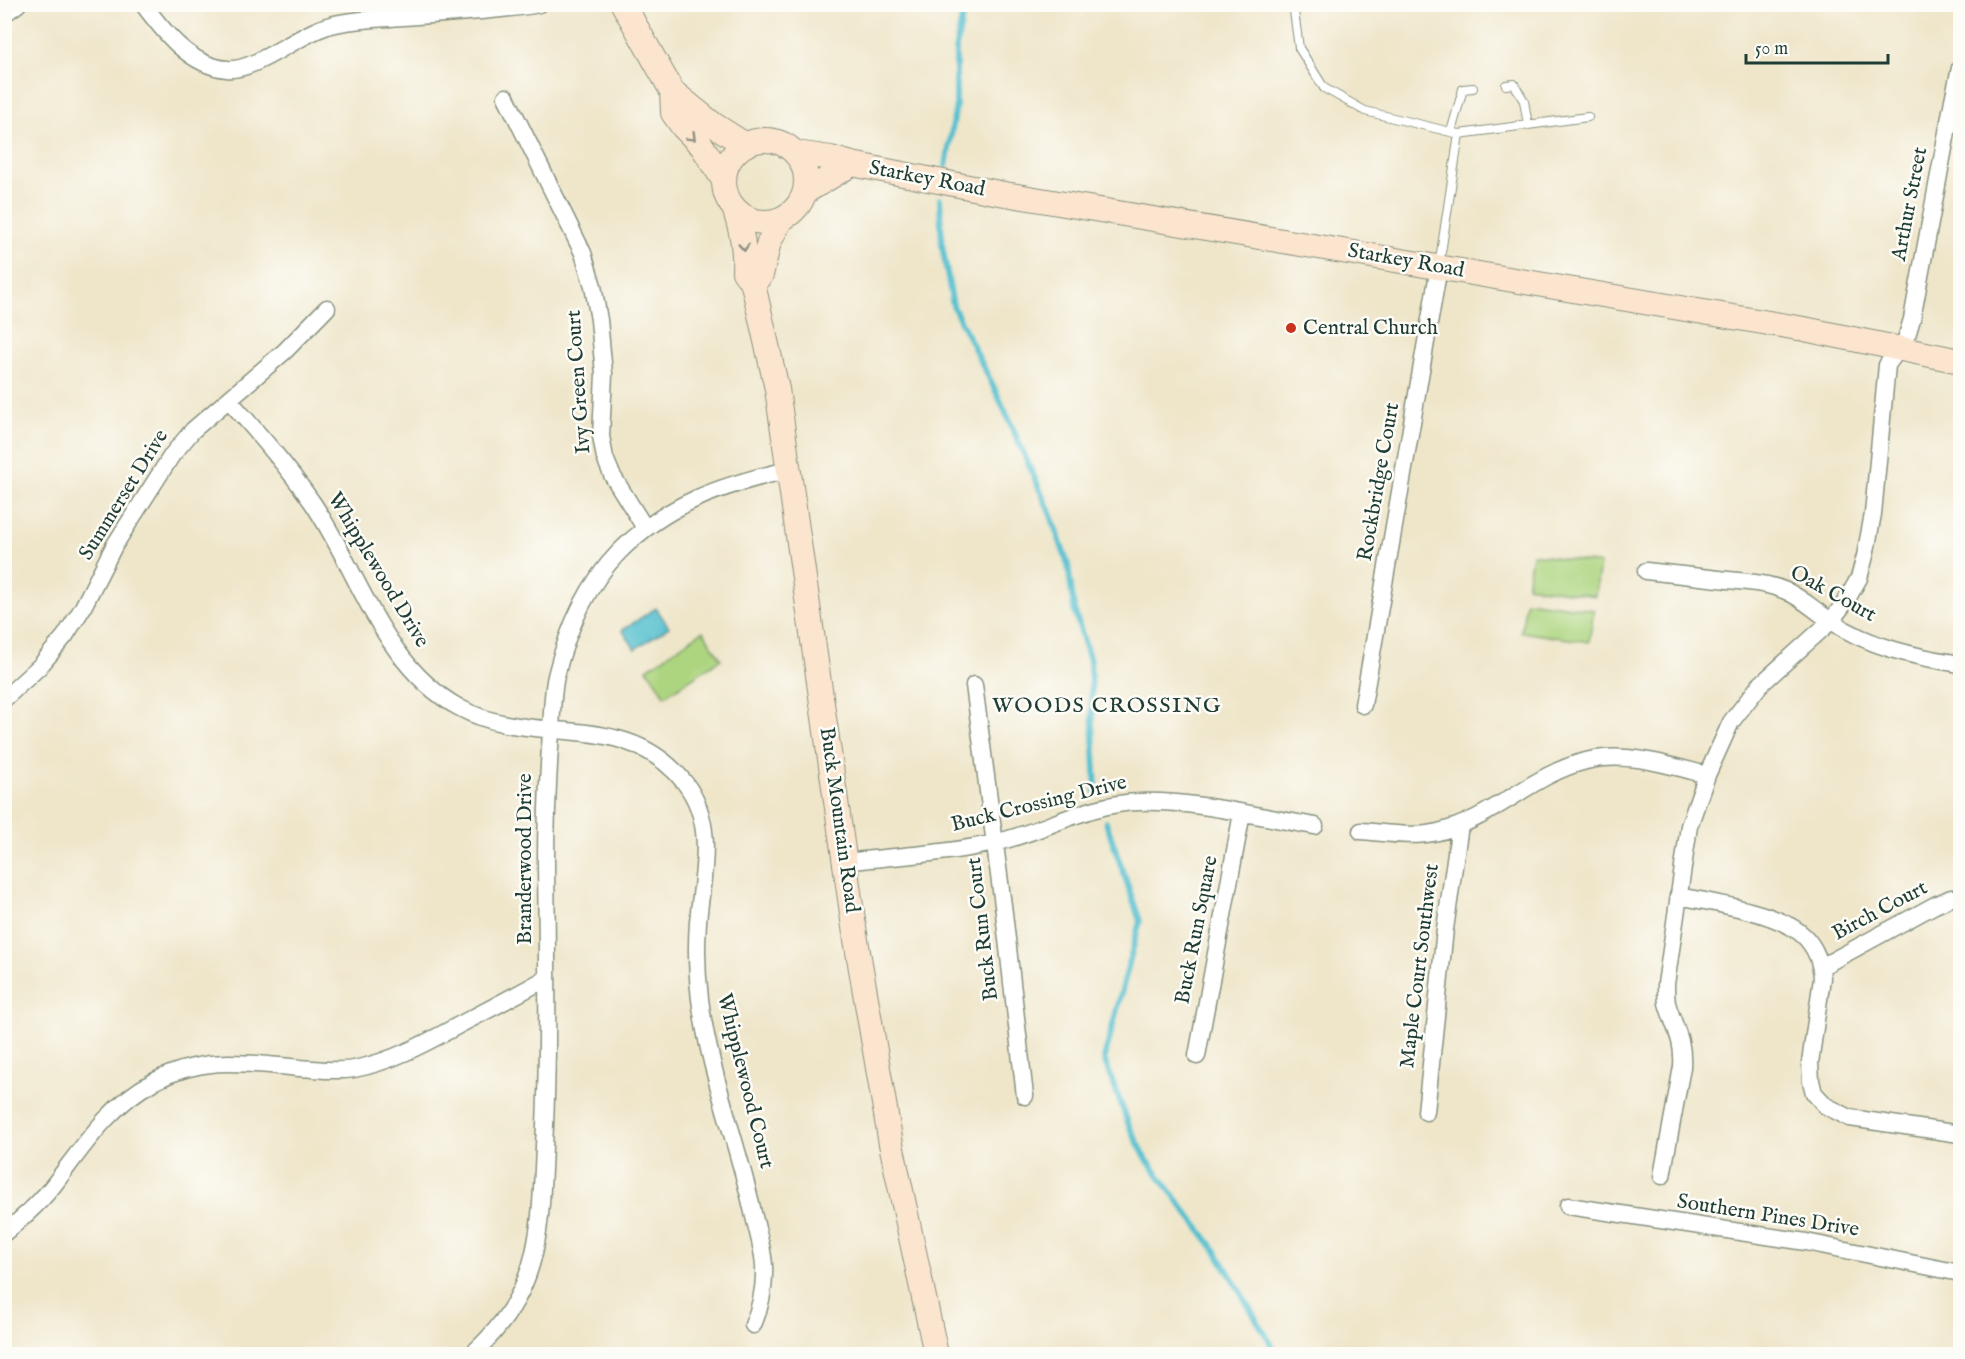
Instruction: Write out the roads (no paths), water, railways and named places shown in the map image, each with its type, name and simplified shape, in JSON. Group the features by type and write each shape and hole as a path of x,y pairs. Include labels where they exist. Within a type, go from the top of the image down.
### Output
{"main road":[{"path":"623,4 672,91 714,125 744,144"},
{"path":"672,91 673,112 683,127 702,146 723,179"},
{"path":"758,139 772,139 785,144 796,153 805,171 805,192 792,213 769,222 756,221 744,216 734,208 724,189 723,179 726,165 733,153 744,144 758,139"},
{"name":"Starkey Road","path":"796,153 831,158 1010,195 1439,267 1900,348 1960,361"},
{"name":"Starkey Road","path":"805,192 852,164"},
{"name":"Buck Mountain Road","path":"734,208 742,230 745,249 744,272 753,284 777,389 855,934 891,1144 936,1354"},
{"path":"753,284 761,275 769,242 781,219"}],"street":[{"path":"4,14 18,4"},
{"path":"143,4 175,42 189,54 208,64 228,70 249,66 308,33 353,21 539,4"},
{"name":"Arthur Street","path":"1662,1176 1683,1056 1680,1037 1667,1002 1666,984 1689,826 1707,775 1738,711 1760,685 1831,621 1846,601 1858,578 1874,514 1887,365 1906,339 1912,319 1960,68"},
{"name":"Ivy Green Court","path":"506,97 583,253 593,286 599,320 603,374 601,436 605,458 612,475 645,528"},
{"name":"Rockbridge Court","path":"1363,705 1439,267"},
{"name":"Summerset Drive","path":"4,699 40,666 65,636 82,609 114,546 172,455 193,430 285,351 327,308"},
{"name":"Whipplewood Drive","path":"229,400 312,503 341,549 377,620 419,679 462,710 487,719 551,728"},
{"name":"Branderwood Drive","path":"472,1354 488,1341 510,1312 524,1286 536,1251 540,1222 545,1131 546,801 555,680 565,642 578,612 600,576 618,553 645,528 677,507 707,493 748,479 788,470"},
{"name":"Oak Court","path":"1646,571 1767,584 1786,591 1813,606 1831,621 1863,638 1898,651 1960,664"},
{"name":"Buck Run Court","path":"974,685 1025,1096"},
{"name":"Whipplewood Court","path":"551,728 610,736 634,743 655,754 674,770 688,788 699,808 705,830 706,853 696,953 700,1000 709,1046 742,1163 764,1264 764,1288 753,1325"},
{"path":"1361,831 1414,835 1439,832 1460,825 1557,770 1586,760 1612,757 1642,759 1707,775"},
{"name":"Buck Crossing Drive","path":"845,862 995,843 1036,831 1085,811 1108,805 1138,802 1174,803 1315,826"},
{"name":"Buck Run Square","path":"1197,1056 1242,813"},
{"name":"Maple Court Southwest","path":"1426,1112 1445,929 1460,825"},
{"path":"1678,896 1757,913 1791,926 1805,936 1813,946 1821,967 1822,978 1810,1063 1811,1081 1814,1093 1826,1106 1850,1118 1960,1134"},
{"name":"Birch Court","path":"1821,967 1935,905 1951,898 1960,898"},
{"path":"4,1233 31,1211 104,1121 151,1083 176,1071 201,1064 228,1061 329,1070 353,1069 376,1063 427,1042 547,978"},
{"name":"Southern Pines Drive","path":"1568,1206 1806,1242 1960,1273"}],"lane":[{"path":"1293,4 1299,48 1324,88 1365,111 1455,133 1588,117"},
{"path":"1506,85 1514,84 1524,101 1528,125"},
{"path":"1439,267 1455,133 1463,89 1473,88"}],"water":[{"path":"656,608 669,627 635,649 622,630"}],"waterway":[{"path":"946,166 956,105 956,47 965,4"},
{"path":"940,199 942,245 953,306 1001,402 1051,515 1068,565 1074,609 1090,661 1096,792"},
{"path":"1106,822 1140,921 1104,1059 1130,1128 1147,1160 1216,1251 1277,1354"}],"place":[{"name":"Central Church","path":"1291,328"}],"district":[{"name":"WOODS CROSSING","path":"1107,706"}]}
